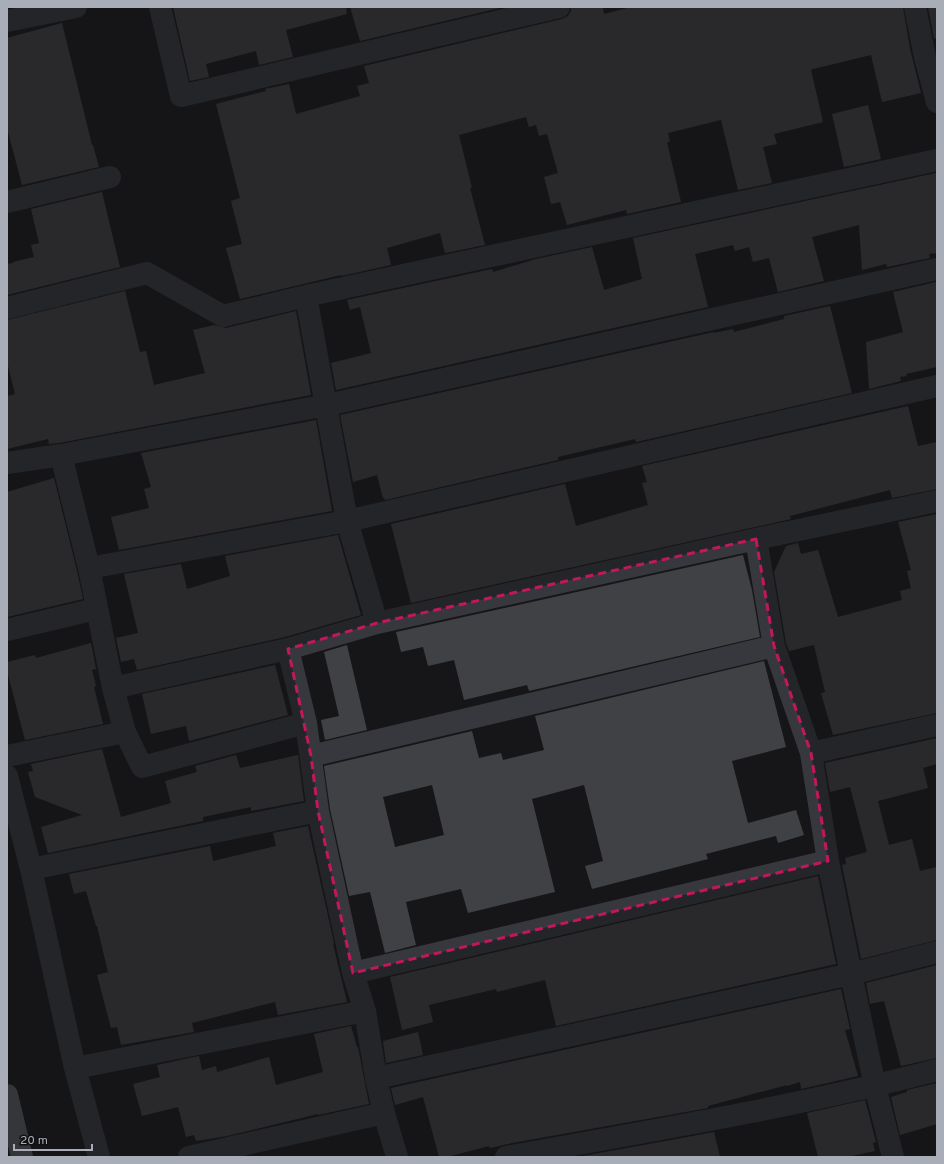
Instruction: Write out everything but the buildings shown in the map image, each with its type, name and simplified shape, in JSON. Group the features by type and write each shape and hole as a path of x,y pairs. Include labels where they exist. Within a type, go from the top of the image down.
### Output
{"highway":[{"path":"7,1097 22,1157"}],"street":[{"path":"7,21 76,7"},
{"path":"160,7 181,96 559,7"},
{"path":"915,7 931,55 937,102"},
{"path":"7,308 146,273 223,316 306,296 937,160"},
{"path":"7,202 110,178"},
{"path":"7,463 61,455 327,406 937,269"},
{"path":"306,296 347,522 377,623"},
{"path":"89,568 347,522 937,386"},
{"path":"61,455 89,568 113,688 126,732 142,767 306,723"},
{"path":"113,688 288,649 377,623 756,539 937,501"},
{"path":"756,539 774,646 811,753 828,862 850,974 875,1086 893,1157"},
{"path":"7,630 96,608"},
{"path":"311,756 774,646"},
{"path":"288,649 306,723 318,811 353,973 365,1011 376,1078 384,1113 397,1157"},
{"path":"811,753 937,725"},
{"path":"7,756 126,732"},
{"path":"7,776 31,869 75,1068 99,1157"},
{"path":"31,869 318,811"},
{"path":"353,973 828,862"},
{"path":"376,1078 850,974 937,952"},
{"path":"75,1068 365,1011"},
{"path":"506,1157 743,1114 875,1086 937,1070"},
{"path":"189,1157 384,1113"}],"highlighted area":[{"path":"756,539 774,646 811,753 828,861 353,973 318,811 311,756 288,649 377,623"}]}
